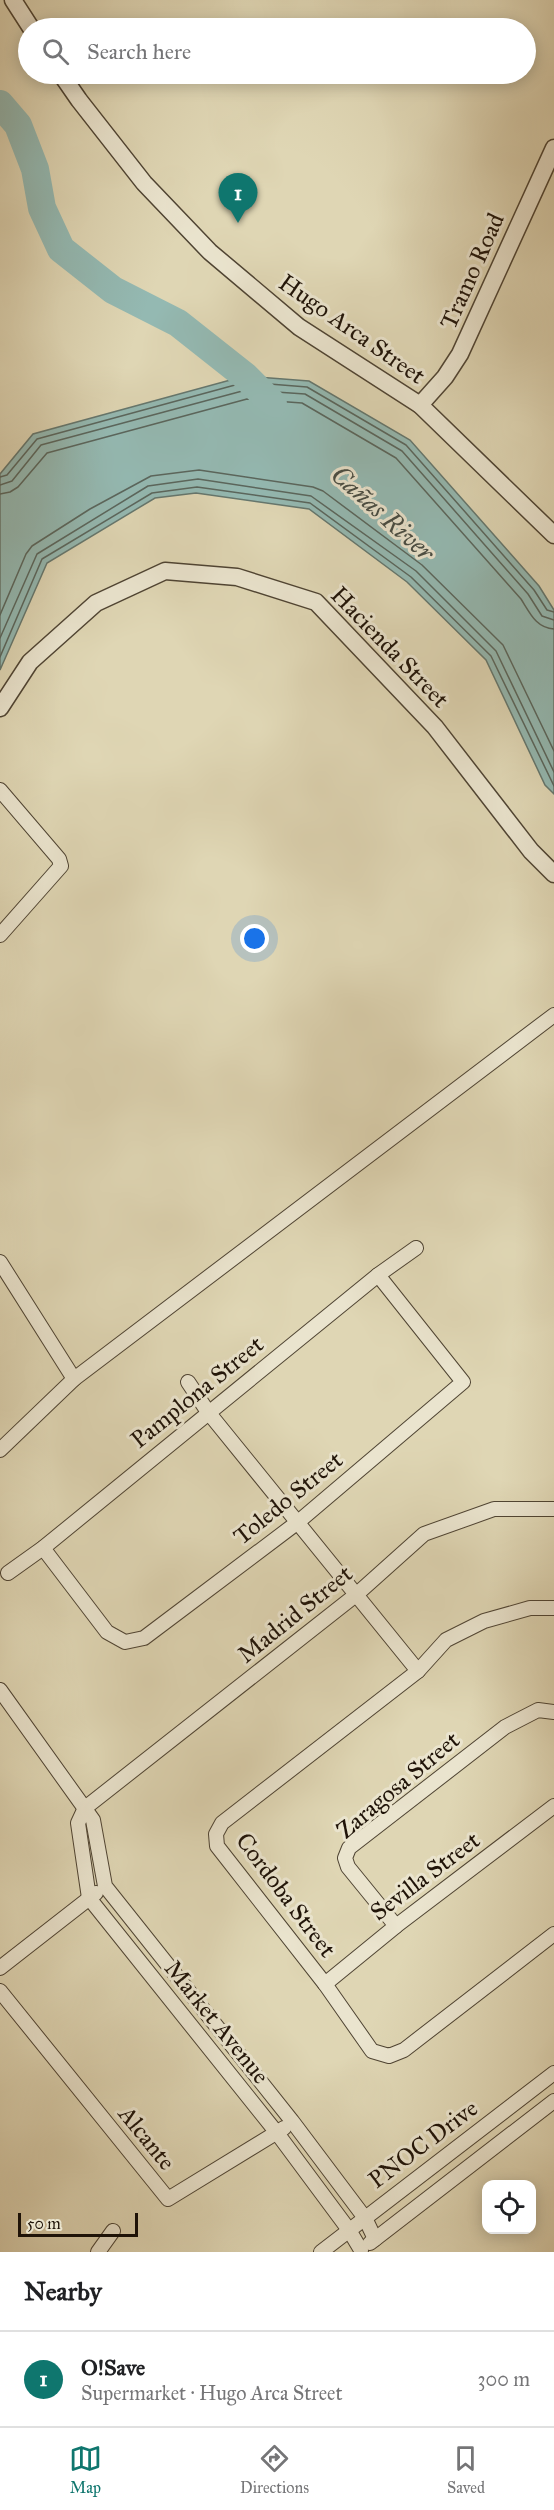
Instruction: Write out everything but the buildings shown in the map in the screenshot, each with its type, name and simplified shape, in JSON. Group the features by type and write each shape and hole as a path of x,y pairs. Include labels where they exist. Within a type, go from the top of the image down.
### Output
{"street":[{"path":"13,0 25,18"},
{"name":"Hugo Arca Street","path":"68,84 144,183 210,252 299,327 420,405 554,535"},
{"name":"Tramo Road","path":"420,405 445,377 460,354 554,148"},
{"name":"Hacienda Street","path":"0,708 30,662 96,603 165,571 237,577 316,602 435,727 531,851 554,874"},
{"path":"0,790 59,859 61,866 0,935"},
{"path":"0,1450 74,1379 554,1015"},
{"name":"Pamplona Street","path":"8,1573 43,1548 378,1275 416,1248"},
{"path":"0,1262 74,1379"},
{"name":"Toledo Street","path":"43,1548 107,1632 124,1642 144,1638 298,1522 463,1383 378,1275"},
{"path":"188,1382 208,1412 418,1671"},
{"name":"Madrid Street","path":"85,1808 357,1594 424,1534 494,1509 554,1509"},
{"name":"Cordoba Street","path":"554,1608 530,1608 484,1621 446,1640 418,1671 222,1823 216,1834 217,1846 325,1984 372,2051 389,2056 404,2050 554,1934"},
{"name":"Market Avenue","path":"0,1690 93,1820 105,1886 292,2121 365,2218 375,2239"},
{"name":"Zaragosa Street","path":"396,1926 348,1868 345,1858 349,1848 505,1727 538,1710 554,1712"},
{"name":"Sevilla Street","path":"325,1984 396,1926 554,1806"},
{"path":"85,1808 78,1823 89,1898"},
{"path":"0,1968 105,1886"},
{"name":"Market Avenue","path":"89,1898 277,2133 349,2230 360,2251"},
{"name":"Alcante","path":"0,1991 168,2199 277,2133 292,2121"},
{"name":"PNOC Drive","path":"321,2252 554,2073"},
{"name":"PNOC Drive","path":"360,2251 554,2101"},
{"path":"99,2252 113,2231"}],"water":[{"name":"Cañas River","path":"245,376 309,381 410,440 539,586 554,610 554,794 545,785 486,660 407,582 309,509 196,493 155,498 47,563 0,670 0,474 33,434"}],"waterway":[{"path":"0,104 18,125 35,169 42,208 61,249 113,290 178,323 245,376 273,404"}],"place":[{"name":"O!Save","path":"238,223"}]}
